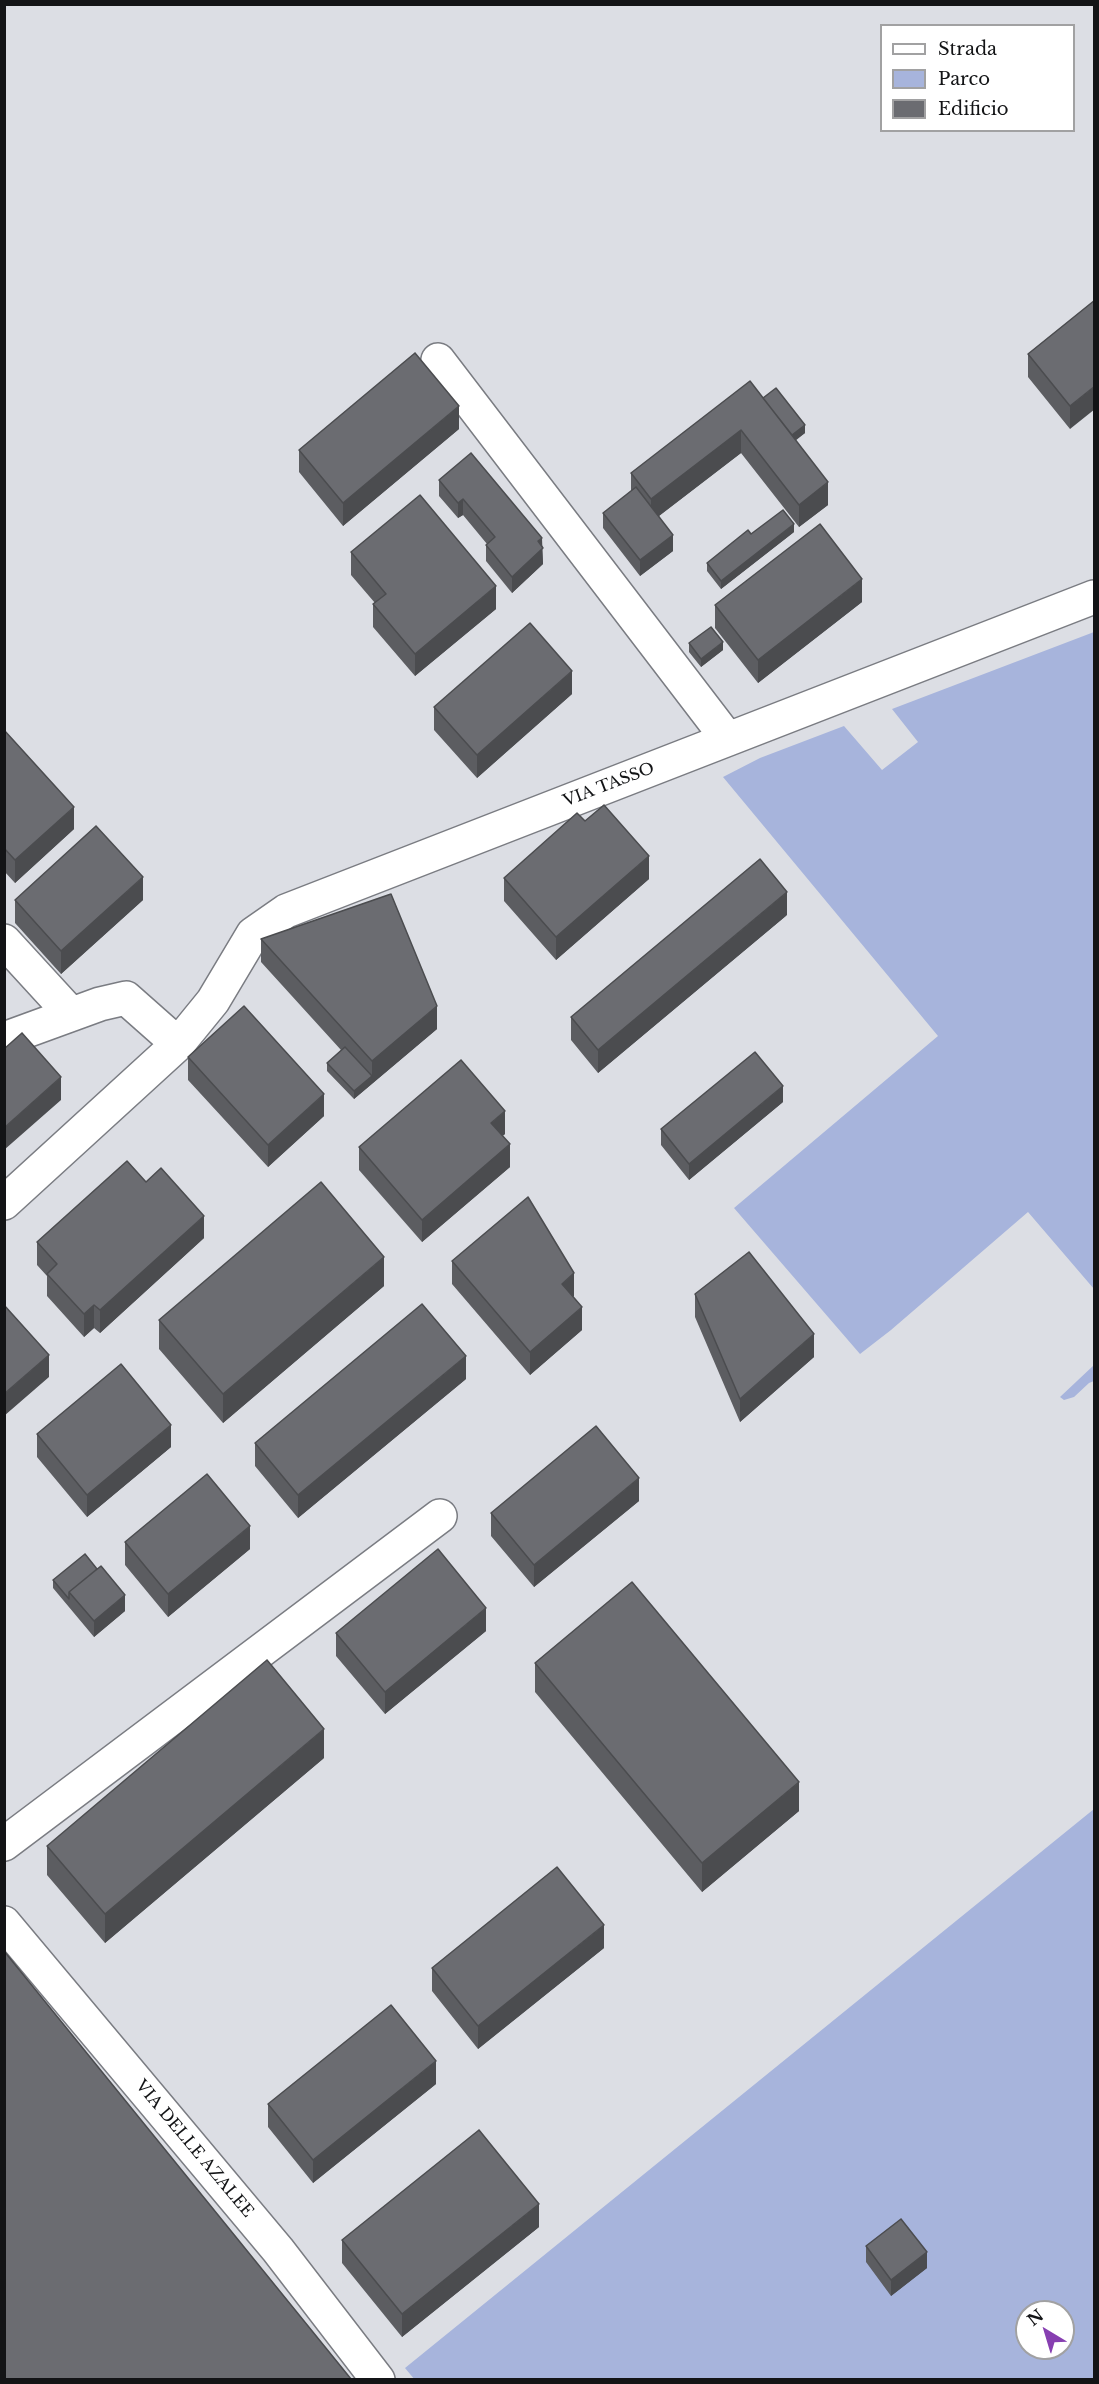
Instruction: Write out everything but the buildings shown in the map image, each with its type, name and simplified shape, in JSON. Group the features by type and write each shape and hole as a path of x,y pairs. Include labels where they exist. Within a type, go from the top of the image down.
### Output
{"street":[{"path":"438,360 727,738"},
{"name":"VIA TASSO","path":"4,1203 178,1044 213,1001 253,934 286,911 1095,597"},
{"path":"4,941 71,1014"},
{"path":"4,1039 100,1004 126,998 178,1044"},
{"path":"4,1844 440,1516"},
{"name":"VIA DELLE AZALEE","path":"4,1923 278,2250 378,2379"}],"green space":[{"path":"1094,632 1094,1289 1028,1212 860,1354 734,1208 938,1036 723,777 760,758 844,726 882,770 918,742 892,709"},
{"path":"1094,1365 1094,1381 1074,1397 1064,1400 1060,1397"},
{"path":"1094,1809 1094,2379 415,2380 405,2368"}]}
